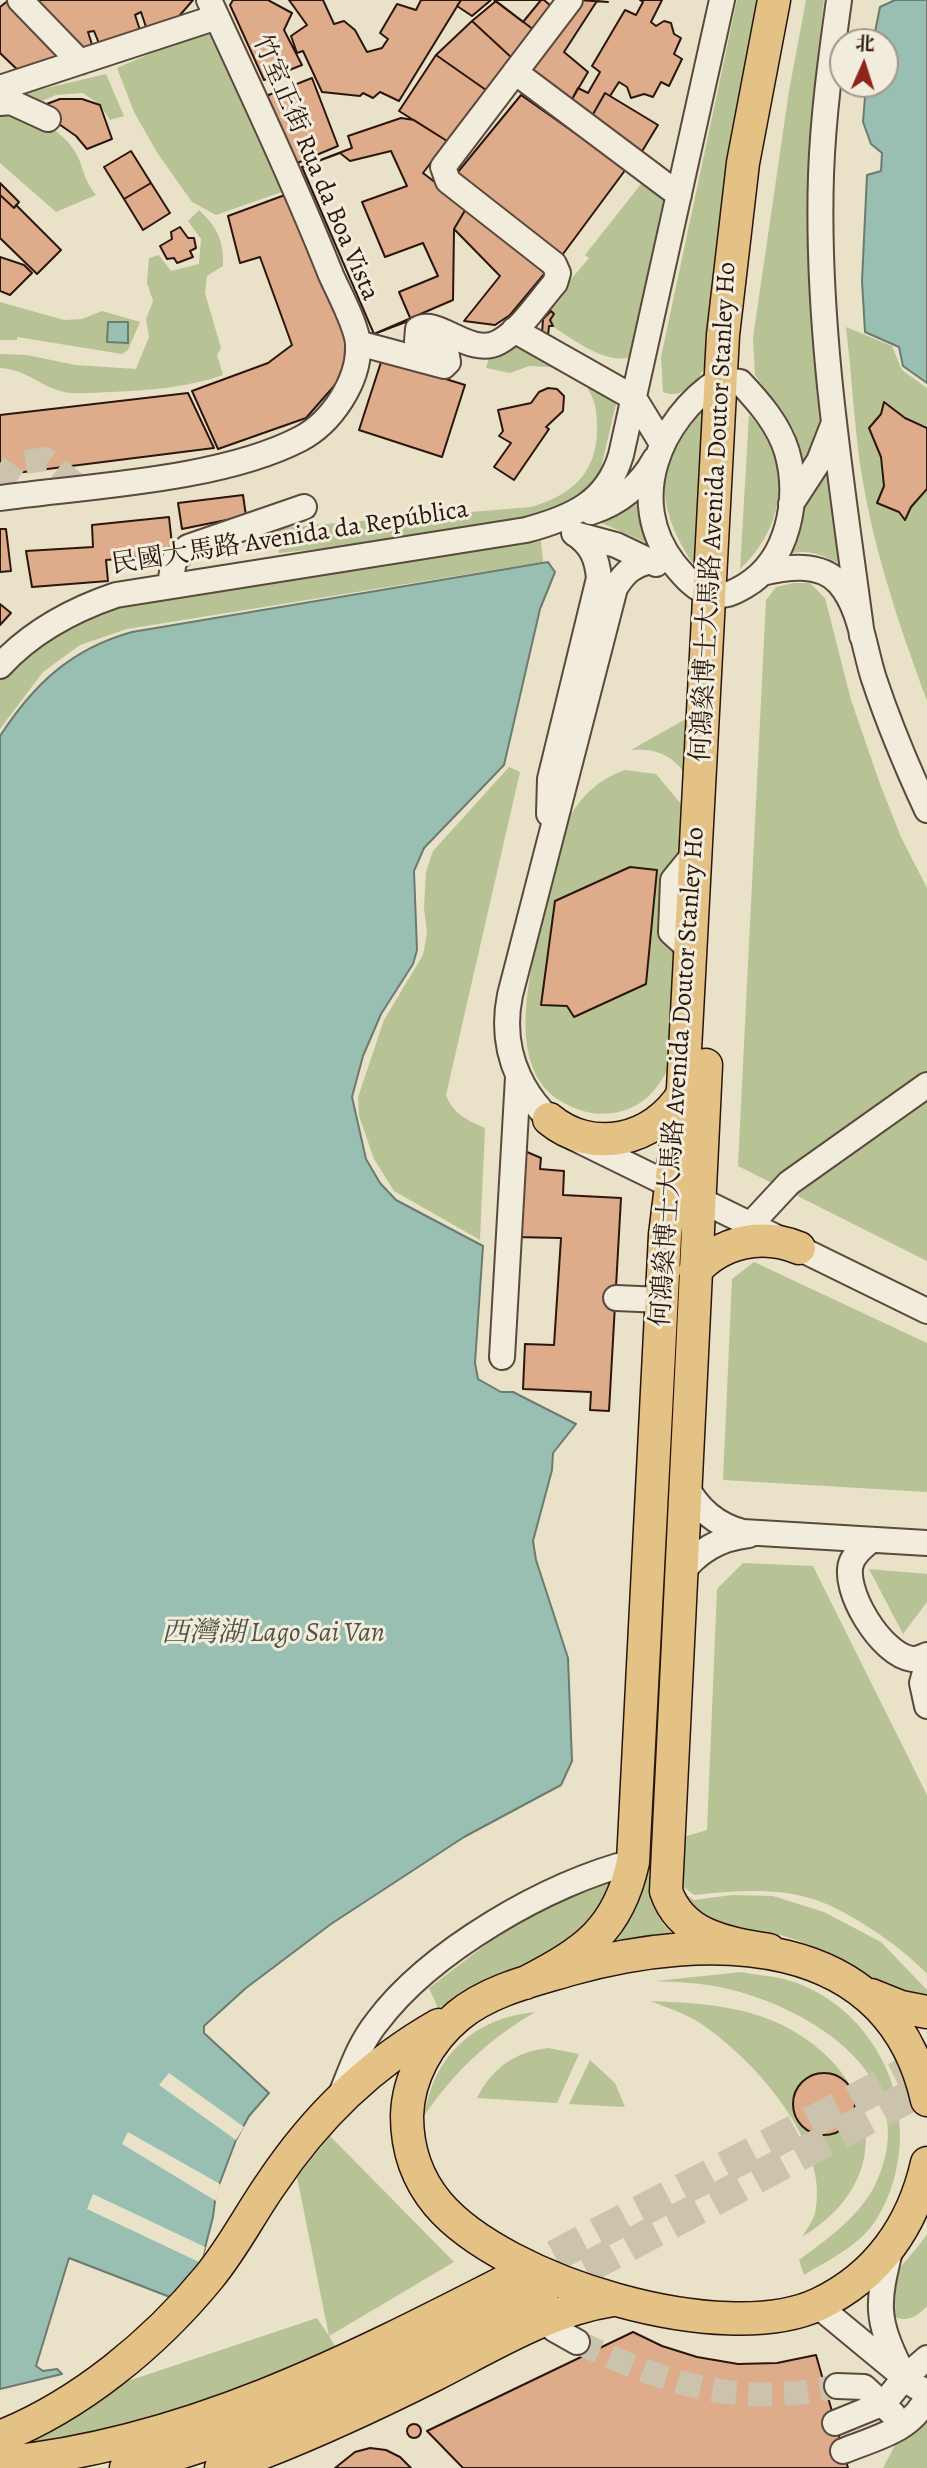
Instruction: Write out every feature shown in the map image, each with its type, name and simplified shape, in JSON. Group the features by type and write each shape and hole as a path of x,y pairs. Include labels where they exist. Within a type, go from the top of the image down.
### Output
{"main road":[{"name":"何鴻燊博士大馬路 Avenida Doutor Stanley Ho","path":"769,1950 723,1941 684,1923 676,1914 666,1892 695,1271 685,1192 683,1094 708,590 730,381 741,175 774,0"},
{"name":"何鴻燊博士大馬路 Avenida Doutor Stanley Ho","path":"730,381 796,0"},
{"name":"何鴻燊博士大馬路 Avenida Doutor Stanley Ho","path":"525,1983 569,1960 596,1938 623,1899 633,1862 662,1300 685,1192 708,590"},
{"path":"549,1119 580,1136 601,1140 622,1138 654,1125 671,1111 683,1094"},
{"path":"695,1271 720,1251 741,1243 771,1240 799,1248"},
{"path":"0,2437 14,2425 92,2386 146,2342 209,2277 304,2138 339,2099 420,2036 481,2001 525,1983 622,1958 674,1950 733,1947 769,1950 800,1958 860,1990 901,2007 927,2012"},
{"path":"860,1990 892,2019 905,2041 927,2100"},
{"path":"461,2013 444,2029 424,2056 411,2088 407,2133 413,2163 439,2205 456,2222 534,2268 615,2300 695,2317 736,2319 788,2313 817,2305 867,2272 891,2247 915,2206 927,2163"},
{"path":"0,2463 33,2460 137,2438 205,2420 295,2384 512,2278"},
{"path":"127,2468 231,2438 307,2408 428,2351 551,2301 615,2300"},
{"path":"221,2468 286,2444 403,2390 551,2301"},
{"path":"0,2457 33,2460"}],"street":[{"path":"20,0 80,62"},
{"path":"0,498 198,472 272,452 302,438 331,413 351,380 358,343 444,366 449,360 446,355 417,341 415,335 420,327 426,326 471,345 484,346 496,344 514,330 555,283 556,268 448,181 443,167 570,0"},
{"name":"民國大馬路 Avenida da República","path":"565,528 610,483 621,455 722,0"},
{"path":"839,0 821,174 823,283 834,421 862,636"},
{"path":"0,88 80,62 216,6"},
{"name":"竹室正街 Rua da Boa Vista","path":"216,6 310,223 358,343"},
{"path":"515,72 679,195"},
{"path":"0,103 11,102 48,119"},
{"path":"514,330 634,398 659,449 652,483 653,508 659,536 668,556 708,590 762,573 803,567 828,575 838,582 850,601 909,772 927,810"},
{"path":"549,834 550,779 599,578 598,562 591,547 565,528 618,500 643,477 689,402 730,381 776,427 787,451 791,474 791,504 780,548 762,573"},
{"path":"791,504 819,461 834,421"},
{"path":"170,584 174,561 188,547 304,507"},
{"name":"民國大馬路 Avenida da República","path":"0,666 40,631 77,610 116,595 170,584 526,530 565,528 602,540 708,590"},
{"path":"651,561 636,565 624,574 615,588 567,784 549,834 508,1005 507,1036 518,1077 528,1095 549,1119 574,1138 927,1311"},
{"path":"502,1357 518,1077"},
{"path":"750,1225 789,1183 927,1085"},
{"path":"616,1298 662,1300"},
{"path":"685,1484 700,1508 736,1531 757,1535 927,1544"},
{"path":"680,1575 694,1558 713,1545 733,1537 757,1535"},
{"path":"870,1541 851,1562 849,1573 864,1612 879,1640 895,1653 913,1660 927,1655"},
{"path":"927,1665 922,1683 927,1706"},
{"path":"339,2099 358,2053 376,2022 435,1965 493,1924 532,1902 590,1876 633,1862"},
{"path":"891,2247 882,2285 881,2323 905,2377"},
{"path":"551,2301 554,2329 577,2342"},
{"path":"817,2305 927,2394 915,2417 848,2457 927,2429"},
{"path":"859,2340 859,2363 854,2372 837,2386 863,2387 884,2403 902,2426"},
{"path":"835,2423 884,2403 905,2377 927,2358"}],"green space":[{"path":"737,0 764,0 712,355 693,384 679,393 672,394 663,392 661,357"},
{"path":"806,0 824,0 811,119 808,220 822,414 817,436 801,467 794,430 755,375 753,338 789,91"},
{"path":"222,22 296,187 216,215 192,202 158,154 134,112 117,68"},
{"path":"106,74 124,116 110,120 100,105 83,93 56,95 35,104 43,118 73,148 96,195 56,212 0,163 0,99"},
{"path":"652,170 670,182 632,356 622,359 610,357 584,346 539,317 589,258 585,255"},
{"path":"199,210 215,228 221,241 223,266 207,276 205,293 221,348 217,355 223,375 168,388 76,393 64,392 19,372 0,368 0,354 27,355 75,365 136,369 149,337 146,319 153,301 147,283 149,258 159,255 171,271 199,264 201,239 188,221"},
{"path":"0,302 64,320 82,319 102,311 140,322 128,350 122,354 17,337 17,340 0,340"},
{"path":"846,327 892,346 902,370 927,388 927,701 895,608 869,514 858,449"},
{"path":"523,341 565,368 529,366 510,373 486,368 490,355"},
{"path":"576,370 617,400 599,476 587,492 548,517 444,536 279,553 277,528 531,507 558,497 569,490 586,471 595,447 596,411"},
{"path":"703,412 694,565 672,525 665,486 667,466 674,448"},
{"path":"749,415 764,433 774,452 779,472 779,493 767,534 740,569"},
{"path":"829,461 846,567 811,553 788,554 816,478"},
{"path":"635,497 645,542 597,521"},
{"path":"540,531 543,562 127,629 80,645 43,672 0,729 0,675 79,612"},
{"path":"810,583 825,598 851,700 880,784 901,837 927,888 927,1261 738,1166 766,600 776,587"},
{"path":"691,716 688,777 676,763 663,754 649,750 631,750"},
{"path":"509,767 520,772 446,1095 457,1112 485,1128 480,1240 394,1191 374,1159 359,1116 358,1097 384,1020 423,955 427,933 424,908 426,872 433,851"},
{"path":"625,770 656,774 686,810 672,1060 656,1088 634,1107 599,1114 562,1102 542,1085 531,1062 526,1036 526,1007 536,949 565,827 575,808 589,792 606,779"},
{"path":"684,1206 653,1877 657,1913 665,1926 680,1940 608,1947 621,1930 676,1219"},
{"path":"754,1262 927,1343 927,1492 723,1480 732,1279"},
{"path":"743,1563 813,1566 927,1795 927,1974 871,1928 821,1902 793,1894 765,1891 694,1895 669,1876 670,1841 707,1830 717,1589"},
{"path":"869,1569 927,1574 927,1602 903,1634"},
{"path":"618,1874 597,1921 552,1953 438,2008 429,1988 514,1923"},
{"path":"674,1886 694,1900 732,1895 773,1896 824,1912 881,1942 927,1990 927,2002 889,1988 800,1941 780,1935 723,1929 705,1923 692,1912"},
{"path":"742,1972 784,1979 809,1988 832,2001 868,2037 882,2059 898,2108 898,2157 891,2190 882,2210 862,2237 834,2258 804,2275 799,2260 851,2218 875,2185 887,2147 886,2113 874,2082 852,2055 825,2031 792,2012 724,1988 655,1981"},
{"path":"650,2001 720,2007 754,2014 786,2027 817,2048 841,2072 858,2100 865,2129 864,2158 854,2187 833,2213 802,2237 815,2213 817,2187 812,2160 784,2107 766,2082 745,2060 703,2025"},
{"path":"535,2012 487,2045 460,2071 424,2116 437,2075 460,2043 493,2022"},
{"path":"548,2048 579,2054 557,2103 477,2098 490,2078 506,2063 525,2053"},
{"path":"590,2060 615,2083 625,2107 569,2104"},
{"path":"330,2136 454,2262 329,2336 297,2177"},
{"path":"927,2234 927,2306 911,2318 892,2316 890,2301 893,2279"},
{"path":"317,2318 338,2351 236,2392 114,2432 14,2448 116,2385"},
{"path":"927,2384 927,2468 883,2468"}],"water":[{"path":"895,0 927,0 927,383 903,366 899,347 865,332 862,281 867,175 881,171 882,153 871,144 863,122 865,98 899,98 899,28 876,28 880,7"},
{"path":"108,322 128,322 128,343 107,342"},
{"name":"西灣湖 Lago Sai Van","path":"548,562 555,572 540,609 504,765 424,848 414,871 417,950 413,964 381,1014 363,1056 352,1097 366,1159 380,1183 396,1200 483,1246 475,1363 478,1379 501,1392 513,1392 576,1424 553,1453 552,1470 533,1541 536,1560 568,1658 572,1761 561,1785 464,1837 331,1924 246,1988 204,2026 204,2033 269,2093 249,2116 236,2140 216,2193 201,2263 170,2297 69,2258 36,2366 43,2371 57,2369 62,2374 0,2389 0,736 26,700 56,671 90,648 132,632"}],"pier":[{"path":"169,2073 244,2127 236,2140 159,2085"},
{"path":"128,2132 220,2184 216,2201 122,2144"},
{"path":"93,2194 205,2247 201,2263 87,2209"}],"building":[{"path":"9,0 74,59 23,75 0,53 0,7"},
{"path":"31,0 193,0 174,22 148,33 141,12 135,15 142,36 102,51 94,31 88,32 95,54 86,57"},
{"path":"233,0 268,0 292,13 284,30 302,65 264,80 230,5"},
{"path":"289,0 323,0 334,24 344,21 355,30 367,52 382,48 388,39 380,33 397,4 416,10 421,0 461,0 399,101 380,92 373,98 363,93 360,96 322,92 303,51 297,53 291,36 307,25"},
{"path":"461,0 491,0 472,16 457,6"},
{"path":"494,0 544,0 551,6 534,30"},
{"path":"494,0 541,0 523,22"},
{"path":"579,0 597,1 564,52 588,72 571,101 530,72"},
{"path":"640,0 662,0 651,22 656,26 664,21 671,23 674,34 681,38 674,54 682,59 669,86 661,82 653,97 644,94 631,98 627,87 619,82 610,96 605,93 592,116 571,101 578,88 588,93 600,72 592,66 625,10 636,15 643,2"},
{"path":"496,1 534,30 513,59 472,21"},
{"path":"472,21 513,59 486,90 436,55"},
{"path":"436,55 486,90 447,141 399,111"},
{"path":"312,78 338,146 295,164 266,96"},
{"path":"605,93 658,125 641,153 592,116"},
{"path":"521,95 626,169 560,258 453,178"},
{"path":"60,99 82,99 100,105 112,139 87,149 76,136 56,122 44,105"},
{"path":"401,118 414,120 447,141 423,173 467,207 454,229 453,300 374,334 302,167 352,148 348,136"},
{"path":"131,151 151,183 124,199 104,167"},
{"path":"391,151 407,186 362,202 385,257 423,243 438,276 399,292 411,320 374,334 302,167 340,153 350,161"},
{"path":"0,183 19,202 14,208 0,195"},
{"path":"151,183 170,213 143,230 124,199"},
{"path":"293,192 353,347 342,377 306,418 218,449 192,391 268,363 292,345 260,257 240,263 228,216"},
{"path":"0,195 14,208 16,205 61,250 37,274 0,238"},
{"path":"467,207 545,273 510,315 495,325 464,321 500,276 454,229"},
{"path":"180,227 188,238 194,238 196,248 190,251 193,257 177,263 174,258 167,259 160,246 172,239 171,232"},
{"path":"0,257 24,265 32,273 10,295 0,291"},
{"path":"551,311 554,314 550,320 553,326 549,326 548,336 542,333 543,319"},
{"path":"382,359 465,385 442,457 359,430"},
{"path":"548,388 557,389 564,396 563,411 546,427 549,429 514,480 494,467 511,443 499,436 503,431 498,410 531,403 539,392"},
{"path":"188,393 214,448 0,475 0,415"},
{"path":"884,402 905,418 927,428 927,489 911,507 905,520 899,512 877,503 884,486 881,457 869,428 881,414"},
{"path":"243,495 246,516 182,529 178,503"},
{"path":"169,517 173,554 106,560 108,581 32,587 26,551 93,547 92,525"},
{"path":"0,529 6,529 11,571 0,572"},
{"path":"0,604 11,613 0,625"},
{"path":"630,867 657,870 646,984 574,1017 567,1006 541,1005 555,901"},
{"path":"520,1149 541,1158 540,1169 564,1171 563,1195 621,1198 609,1411 590,1410 591,1392 523,1389 525,1344 554,1345 561,1238 515,1237"},
{"path":"824,2073 846,2082 855,2104 846,2126 824,2135 802,2126 793,2104 802,2082"},
{"path":"633,2332 662,2346 697,2357 738,2364 777,2363 816,2355 848,2468 463,2468 427,2431"},
{"path":"414,2424 419,2426 419,2436 414,2438 409,2436 407,2431 409,2426"},
{"path":"370,2448 386,2450 400,2457 411,2468 335,2468 355,2452"}],"tunnel":[{"path":"0,484 14,464 45,459 79,487"},
{"path":"512,2278 927,2062"},
{"path":"543,2291 927,2087"},
{"path":"577,2342 642,2369 704,2388 767,2395 837,2386"}]}
